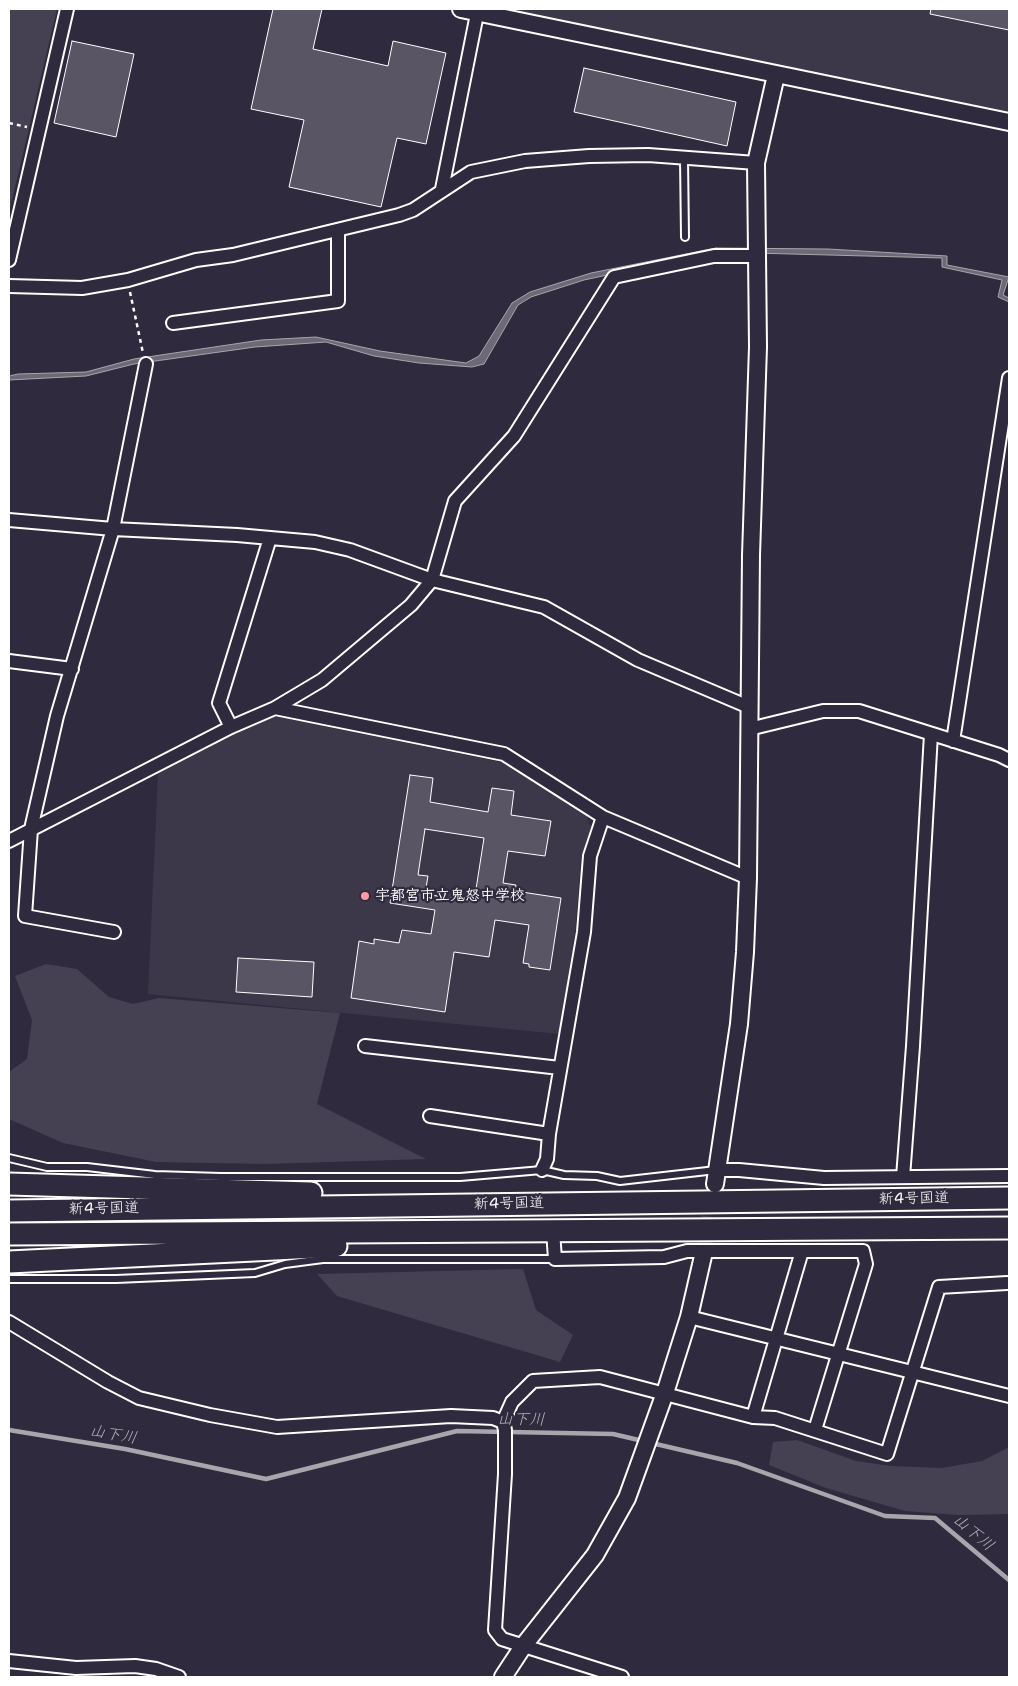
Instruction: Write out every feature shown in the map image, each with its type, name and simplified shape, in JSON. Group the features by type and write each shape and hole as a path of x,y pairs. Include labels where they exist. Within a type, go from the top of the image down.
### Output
{"highway":[{"path":"9,1184 400,1195 473,1204"},
{"name":"新4号国道","path":"9,1211 1009,1198"},
{"name":"新4号国道","path":"9,1234 1009,1228"},
{"path":"9,1262 508,1239 553,1231"}],"street":[{"path":"9,260 67,9"},
{"path":"442,189 472,10 776,75 1009,122"},
{"path":"776,75 756,163 758,346 751,555 748,878 739,1024 716,1177 739,1170 824,1178 1009,1176"},
{"path":"9,286 82,288 128,280 196,260 232,256 399,215 412,210 471,172 525,161 590,156 648,155 756,163"},
{"path":"173,323 338,301 338,230"},
{"path":"9,841 230,727 275,708 322,680 400,615 432,580 454,501 514,436 614,277 714,256 756,256"},
{"path":"114,932 25,916 31,829 57,716 113,530 146,364"},
{"path":"953,741 1009,378"},
{"path":"9,520 113,530 270,538 315,542 350,550 432,580 544,607 638,660 750,707"},
{"path":"230,727 219,704 270,538"},
{"path":"9,660 72,669"},
{"path":"275,708 504,754 603,817 748,878"},
{"path":"749,729 823,711 858,711 999,755 1009,760"},
{"path":"903,1177 915,1016 931,734"},
{"path":"542,1170 547,1159 549,1134 584,932 590,856 603,817"},
{"path":"365,1046 560,1068"},
{"path":"430,1116 549,1134"},
{"path":"553,1231 555,1259 664,1257 687,1251 863,1251 866,1264 840,1354 815,1430"},
{"path":"753,1417 802,1251"},
{"path":"503,1677 524,1645 595,1555 627,1498 655,1426 689,1317 703,1256"},
{"path":"502,1422 512,1402 533,1381 600,1378 665,1392 753,1417 775,1418 887,1454 939,1287 1007,1283"},
{"path":"689,1317 1009,1396"},
{"path":"9,1322 108,1382 139,1398 210,1415 277,1427 451,1416 493,1418 502,1422 505,1430 505,1474 495,1630 502,1638 622,1677"},
{"path":"9,1661 103,1672 135,1666 156,1669 179,1677"}],"lane":[{"path":"684,158 684,237"},
{"path":"9,1158 47,1167 87,1167 164,1176 460,1177 542,1170 564,1174 596,1176 620,1181 716,1177"},
{"path":"9,1279 107,1279 255,1273 285,1264 323,1259 555,1259"}],"path":[{"path":"9,123 39,129"},
{"path":"128,280 146,364"}],"shaded area":[{"path":"9,9 57,9 9,213"},
{"path":"506,9 1009,9 1009,112"},
{"path":"716,248 828,249 947,256 947,265 1009,277 1003,295 1009,298 1009,302 998,297 1002,280 942,267 942,258 715,252 584,280 531,297 518,305 484,364 472,367 419,363 374,356 326,342 255,347 134,364 86,376 9,380 9,376 18,374 86,372 134,359 261,340 316,337 380,351 466,363 479,356 512,303 530,292 591,273"},
{"name":"宇都宮市立鬼怒中学校","path":"272,715 505,763 555,792 586,815 591,827 581,858 575,934 559,1034 148,994 158,773"},
{"path":"46,964 77,969 109,997 133,1004 159,998 340,1013 317,1104 426,1159 266,1164 156,1162 63,1143 9,1119 9,1072 27,1059 32,1020 15,976"},
{"path":"523,1269 536,1310 573,1335 560,1362 337,1296 317,1274"},
{"path":"797,1440 856,1461 891,1466 942,1468 982,1461 1009,1447 1009,1514 958,1515 905,1511 826,1488 769,1465 773,1442"}],"building":[{"path":"273,9 322,9 313,49 388,66 393,41 446,53 426,144 397,138 381,207 289,187 304,120 251,109"},
{"path":"931,9 1009,9 1009,30 930,14"},
{"path":"72,41 134,54 116,137 54,123"},
{"path":"584,68 736,102 727,146 574,112"},
{"path":"410,775 433,778 430,802 488,812 492,788 514,791 511,815 551,821 545,856 508,851 503,883 516,885 515,891 561,898 550,970 529,967 529,964 523,963 529,925 495,920 489,957 454,952 445,1012 351,998 359,941 374,944 374,939 399,943 402,930 431,934 435,910 390,903","holes":["425,829 484,838 474,902 425,894 428,876 418,875"]},
{"path":"238,958 314,962 312,997 236,992"}],"waterway":[{"name":"山下川","path":"9,1430 125,1449 266,1479 457,1431 613,1434 737,1463 885,1516 935,1518 1009,1580"}],"tunnel":[{"path":"703,1256 713,1192"}],"place":[{"name":"宇都宮市立鬼怒中学校","path":"365,896"}]}
